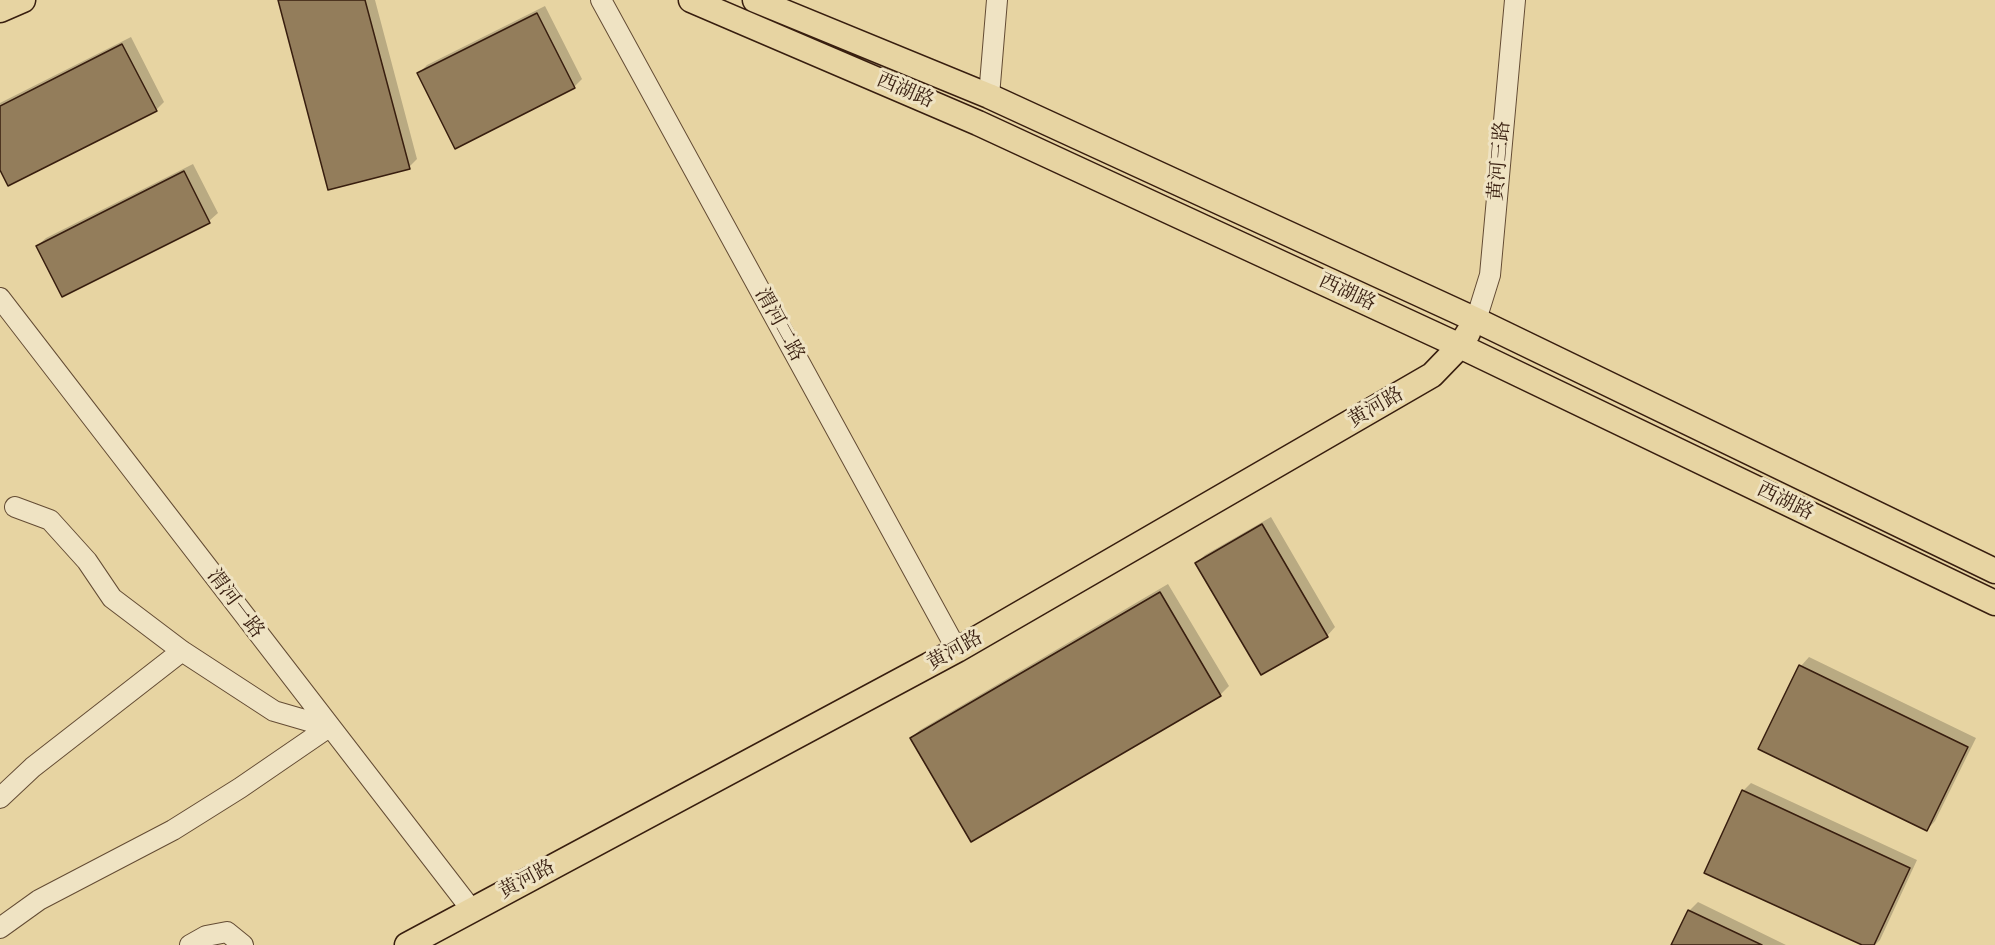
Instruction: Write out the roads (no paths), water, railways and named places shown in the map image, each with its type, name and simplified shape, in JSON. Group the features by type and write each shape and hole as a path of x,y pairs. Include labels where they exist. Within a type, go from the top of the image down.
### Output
{"main road":[{"path":"0,10 23,0"},
{"name":"西湖路","path":"691,0 978,123 1460,346 1995,603"},
{"name":"西湖路","path":"755,0 989,96 1476,320 1995,571"},
{"name":"黄河路","path":"407,945 957,650 1432,375 1460,346 1476,320"}],"street":[{"name":"渭河二路","path":"601,0 957,650"},
{"path":"989,96 996,0"},
{"name":"黄河三路","path":"1476,320 1490,275 1515,0"},
{"name":"渭河一路","path":"3,308 471,909"},
{"path":"15,507 50,520 87,561 112,598 182,651 274,711 329,726"},
{"path":"0,798 33,766 182,651"},
{"path":"0,928 39,900 182,824 240,788 329,726"},
{"path":"190,945 206,936 227,932 243,945"}]}
